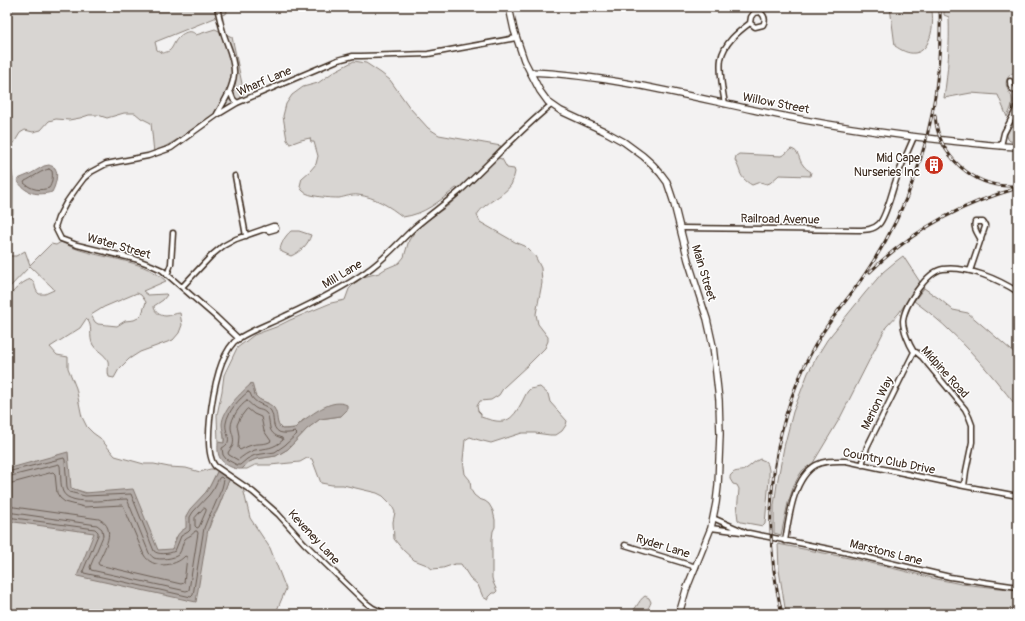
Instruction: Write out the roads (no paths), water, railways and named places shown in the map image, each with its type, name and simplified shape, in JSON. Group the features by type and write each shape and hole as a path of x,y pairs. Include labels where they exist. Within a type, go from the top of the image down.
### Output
{"main road":[{"name":"Main Street","path":"509,7 516,38 524,60 543,96 551,105 624,142 643,156 664,178 669,187 688,260 708,319 713,346 719,400 720,434 718,486 711,528 686,590 679,614"},
{"name":"Willow Street","path":"530,72 590,77 822,123 914,137 1018,147"}],"street":[{"path":"217,115 230,91 234,74 233,64 228,44 223,33 218,7"},
{"path":"725,104 721,59 733,36 750,23"},
{"name":"Wharf Lane","path":"57,220 61,211 75,190 84,178 91,172 106,164 148,156 171,148 237,102 322,66 338,60 366,55 428,54 516,38"},
{"path":"1001,146 1004,133 1014,114 1016,106 1017,92 1011,88 1010,81"},
{"path":"230,91 233,99 237,102"},
{"name":"Mill Lane","path":"226,473 215,466 211,460 208,439 214,389 219,371 230,348 239,339 346,285 375,265 391,252 414,228 460,190 524,128 551,105"},
{"name":"Railroad Avenue","path":"680,228 870,229 878,225 884,217 896,181 914,137"},
{"path":"235,176 246,236"},
{"name":"Water Street","path":"57,220 55,227 61,239 77,245 143,262 162,270 239,339"},
{"path":"182,287 216,251 223,246 264,229"},
{"path":"167,275 171,264 173,233"},
{"path":"970,272 981,240"},
{"name":"Midpine Road","path":"964,486 972,438 972,425 965,409 922,358 914,352 909,343 903,322 904,315 916,292 937,271 942,269 970,272 992,278 1002,282 1018,292"},
{"name":"Merion Way","path":"862,465 867,447 914,352"},
{"name":"Country Club Drive","path":"785,541 791,509 799,485 804,476 816,465 834,460 846,461 1018,496"},
{"name":"Keveney Lane","path":"226,473 253,492 278,514 304,543 365,602 373,608 386,614"},
{"name":"Marstons Lane","path":"713,518 749,533"},
{"name":"Marstons Lane","path":"711,528 749,533 844,552 950,577 1018,587"},
{"name":"Ryder Lane","path":"625,545 696,567"}],"water":[{"path":"49,165 55,168 57,174 52,192 42,194 32,193 20,185 17,180 44,166"},
{"path":"252,383 255,395 274,408 278,425 282,429 295,428 313,413 336,403 347,405 347,410 341,416 320,419 307,429 288,449 276,456 256,459 249,462 242,469 236,469 221,460 218,454 218,442 224,443 222,424 223,418 229,407"},
{"path":"68,452 71,488 85,493 133,489 158,550 172,549 178,535 186,528 186,516 190,509 206,492 218,470 230,479 208,529 196,602 77,576 94,533 7,521 7,469"}],"railway":[{"path":"782,614 775,578 771,542 771,505 774,469 781,433 791,398 805,364 823,332 873,262 896,221 918,169 932,117 936,90 939,63 940,7"},
{"path":"935,115 943,144 960,167 985,182 1014,186"},
{"path":"870,272 903,243 938,220 977,202 1018,188"}],"place":[{"name":"Mid Cape Nurseries Inc","path":"934,165"}]}
